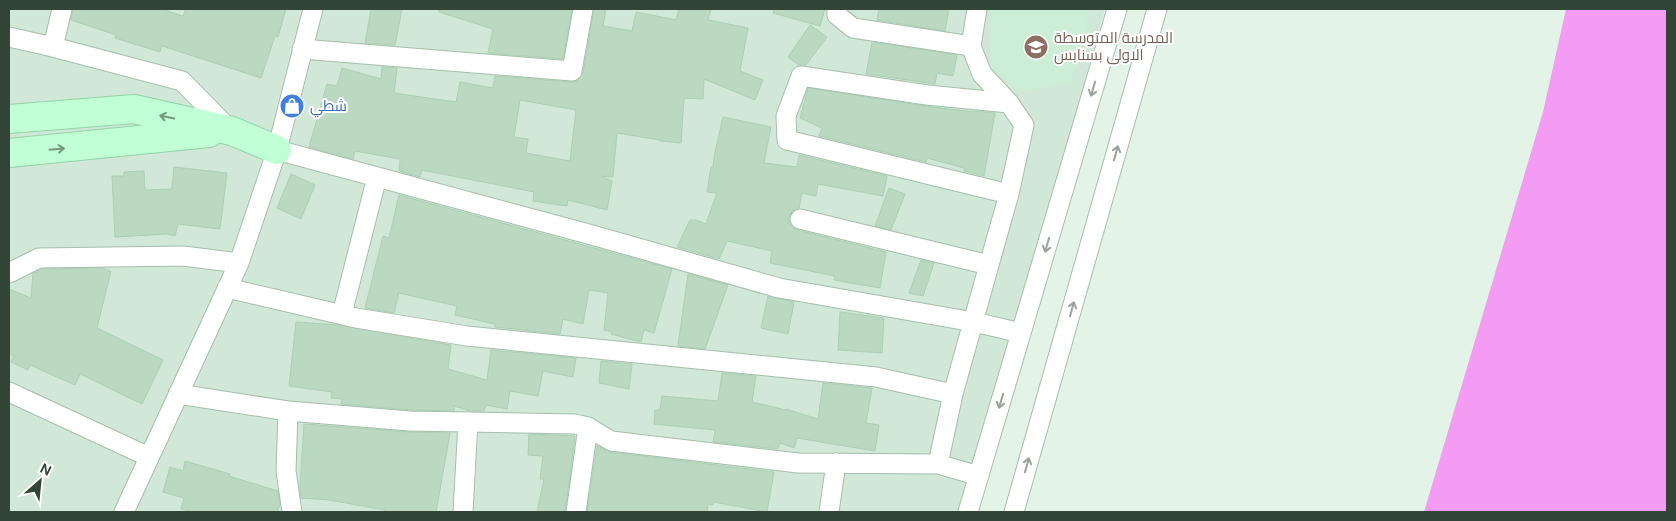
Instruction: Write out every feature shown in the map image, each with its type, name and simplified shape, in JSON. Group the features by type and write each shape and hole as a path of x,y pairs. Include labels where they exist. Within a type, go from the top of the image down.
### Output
{"street":[{"path":"53,47 62,9"},
{"path":"124,512 239,263 277,150 313,9"},
{"path":"302,49 572,72 583,9"},
{"path":"837,9 836,15 853,28 971,46"},
{"path":"938,464 953,394 1009,194 1024,125 1009,103 982,74 971,46 977,9"},
{"path":"968,512 1116,9"},
{"path":"1014,512 1157,9"},
{"path":"9,37 182,81 232,131"},
{"path":"1009,103 927,95 801,76 786,116 787,140 1009,194"},
{"path":"9,119 134,109 232,131 277,150 592,235 779,288 974,322 1021,333"},
{"path":"9,153 232,131"},
{"path":"342,314 377,177"},
{"path":"800,219 988,264"},
{"path":"9,273 39,258 183,256 239,263"},
{"path":"227,288 356,318 467,336 876,376 953,394"},
{"path":"9,392 149,458"},
{"path":"178,394 288,411 410,421 575,424 588,427 611,441 798,463 938,464 979,476"},
{"path":"288,411 286,471 292,512"},
{"path":"463,512 468,422"},
{"path":"576,512 588,427"},
{"path":"829,512 836,463"}],"shaded area":[{"path":"9,9 1105,9 962,512 9,512"},
{"name":"المدرسة المتوسطة الاولى بسنابس","path":"991,9 1088,9 1087,27 1071,83 1019,92 991,68"},
{"path":"1566,9 1667,9 1667,512 1424,512 1543,112"}],"building":[{"path":"73,9 161,9 183,16 186,9 286,9 278,37 275,36 261,78 162,46 160,52 115,38 116,35 71,20"},
{"path":"371,9 402,9 395,45 365,43"},
{"path":"439,9 572,9 563,59 488,53 493,29 439,12"},
{"path":"594,9 606,9 603,26 632,31 636,12 676,20 679,9 711,9 708,20 748,28 740,71 763,80 755,100 704,79 703,99 684,98 681,143 617,133 613,177 601,176 612,181 607,210 568,200 567,206 533,201 534,192 422,170 420,177 399,171 400,159 355,151 353,159 309,147 327,84 337,86 342,68 381,79 382,67 397,68 394,93 456,102 460,82 493,88 495,76 571,82 577,81 583,73","holes":["520,100 576,110 570,161 526,153 528,139 514,137"]},
{"path":"774,9 825,9 820,26 773,13"},
{"path":"879,9 949,9 945,31 877,20"},
{"path":"810,25 827,37 806,65 799,65 788,57"},
{"path":"872,42 957,55 953,76 937,73 935,84 866,74"},
{"path":"808,88 925,106 995,113 984,176 964,171 964,168 927,158 926,162 819,136 822,128 800,118"},
{"path":"723,117 771,127 764,163 797,167 799,155 887,176 883,196 818,184 816,196 802,193 799,208 792,211 789,217 789,223 797,230 886,252 880,288 834,280 835,276 770,263 772,251 727,241 719,259 677,247 690,220 706,224 717,193 707,192"},
{"path":"174,167 227,173 220,229 178,224 175,236 167,234 115,237 112,176 124,176 124,172 144,171 145,190 172,189"},
{"path":"291,174 315,185 301,219 277,208"},
{"path":"889,188 905,194 891,230 875,226"},
{"path":"399,195 672,269 654,333 644,330 641,342 611,334 612,332 604,330 608,293 589,290 583,324 563,319 560,334 495,327 495,324 455,315 457,306 399,293 394,313 365,308 383,236 389,238"},
{"path":"921,260 934,263 923,296 909,293"},
{"path":"101,268 111,271 97,328 163,360 142,404 80,374 75,385 30,365 28,370 11,362 14,356 9,354 9,289 31,298 33,274 42,269"},
{"path":"688,274 728,285 705,349 678,346"},
{"path":"768,296 794,302 788,334 761,328"},
{"path":"840,312 884,318 882,353 838,350"},
{"path":"296,322 339,325 451,345 448,369 487,380 491,350 576,358 573,377 543,371 538,396 510,391 507,409 486,405 484,411 470,411 454,406 454,411 411,410 341,404 342,399 331,398 332,392 289,386"},
{"path":"601,361 632,364 629,389 599,383"},
{"path":"722,373 756,376 752,402 786,409 818,419 823,383 872,388 866,423 879,425 875,451 797,438 794,448 780,443 778,449 713,442 715,430 654,424 655,410 660,410 662,396 718,401"},
{"path":"304,424 409,432 450,433 436,512 384,512 385,510 329,500 301,498"},
{"path":"529,434 575,436 565,512 537,512 544,479 540,479 543,456 528,455"},
{"path":"597,446 610,452 774,472 767,512 714,502 713,505 708,504 707,512 587,512"},
{"path":"185,461 278,491 280,505 277,512 194,512 181,509 184,498 163,492 170,467 183,471"}],"place":[{"name":"المدرسة المتوسطة الاولى بسنابس","path":"1036,47"},
{"name":"شطي","path":"292,106"}]}
